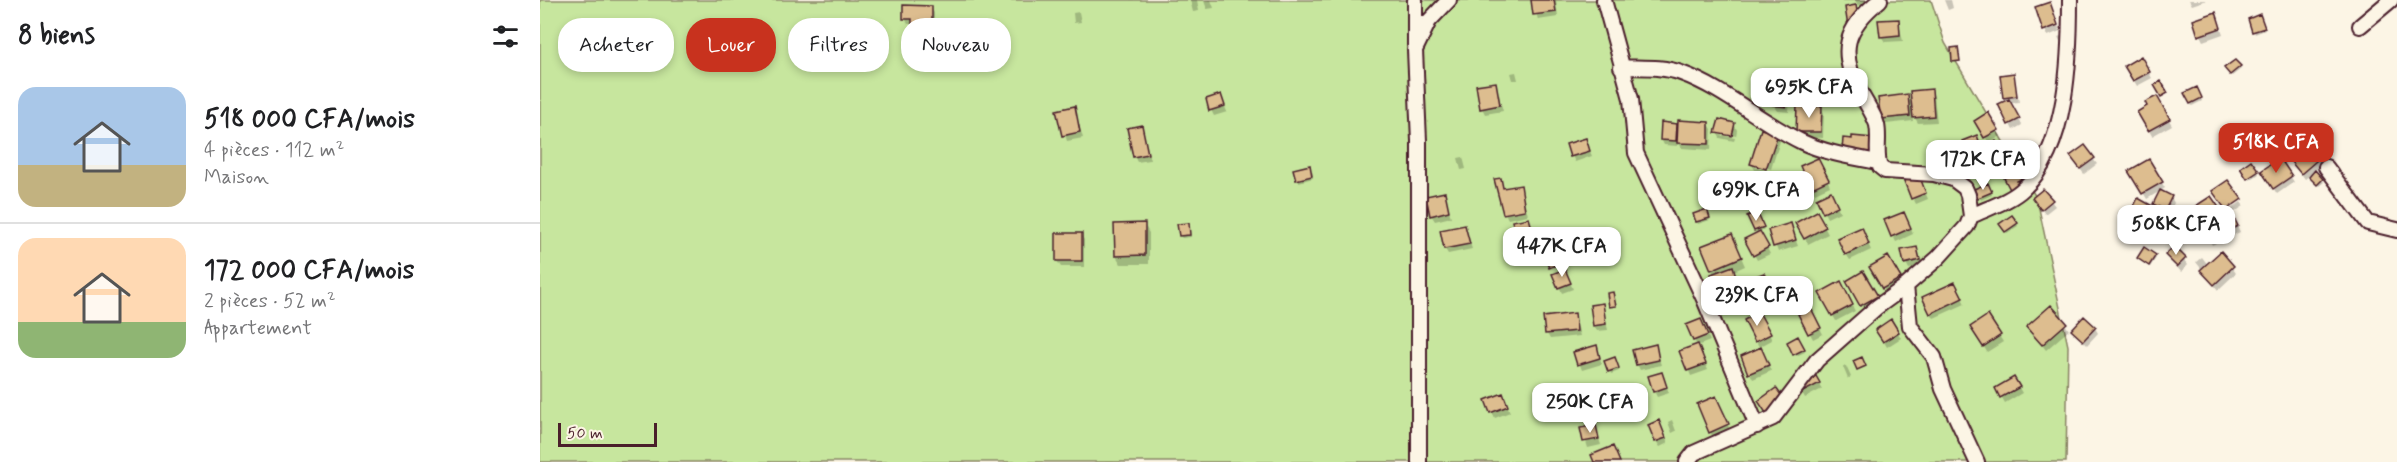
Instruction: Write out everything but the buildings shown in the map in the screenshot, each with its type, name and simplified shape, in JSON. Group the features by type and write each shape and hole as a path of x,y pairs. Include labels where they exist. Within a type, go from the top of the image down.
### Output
{"street":[{"path":"1415,0 1419,141 1419,462"},
{"path":"1415,50 1429,21 1449,0"},
{"path":"1604,0 1631,99 1636,153 1704,299 1757,426"},
{"path":"1688,462 1694,453 1773,418 1816,360 1938,258 1967,226 1971,216 1965,188 1953,178 1934,174 1885,171 1878,162 1877,125 1852,79 1846,58 1847,43 1852,30 1866,11 1880,0"},
{"path":"1971,216 2022,190 2031,181 2052,143 2063,112 2070,0"},
{"path":"2360,26 2391,0"},
{"path":"1621,67 1655,68 1680,72 1732,98 1803,142 1839,154 1878,162"},
{"path":"2326,167 2368,223 2397,230"},
{"path":"1906,286 1910,326 1934,357 1943,389 1977,462"}],"green space":[{"path":"540,0 1931,0 1945,43 2037,199 2068,346 2066,462 540,462"}]}
